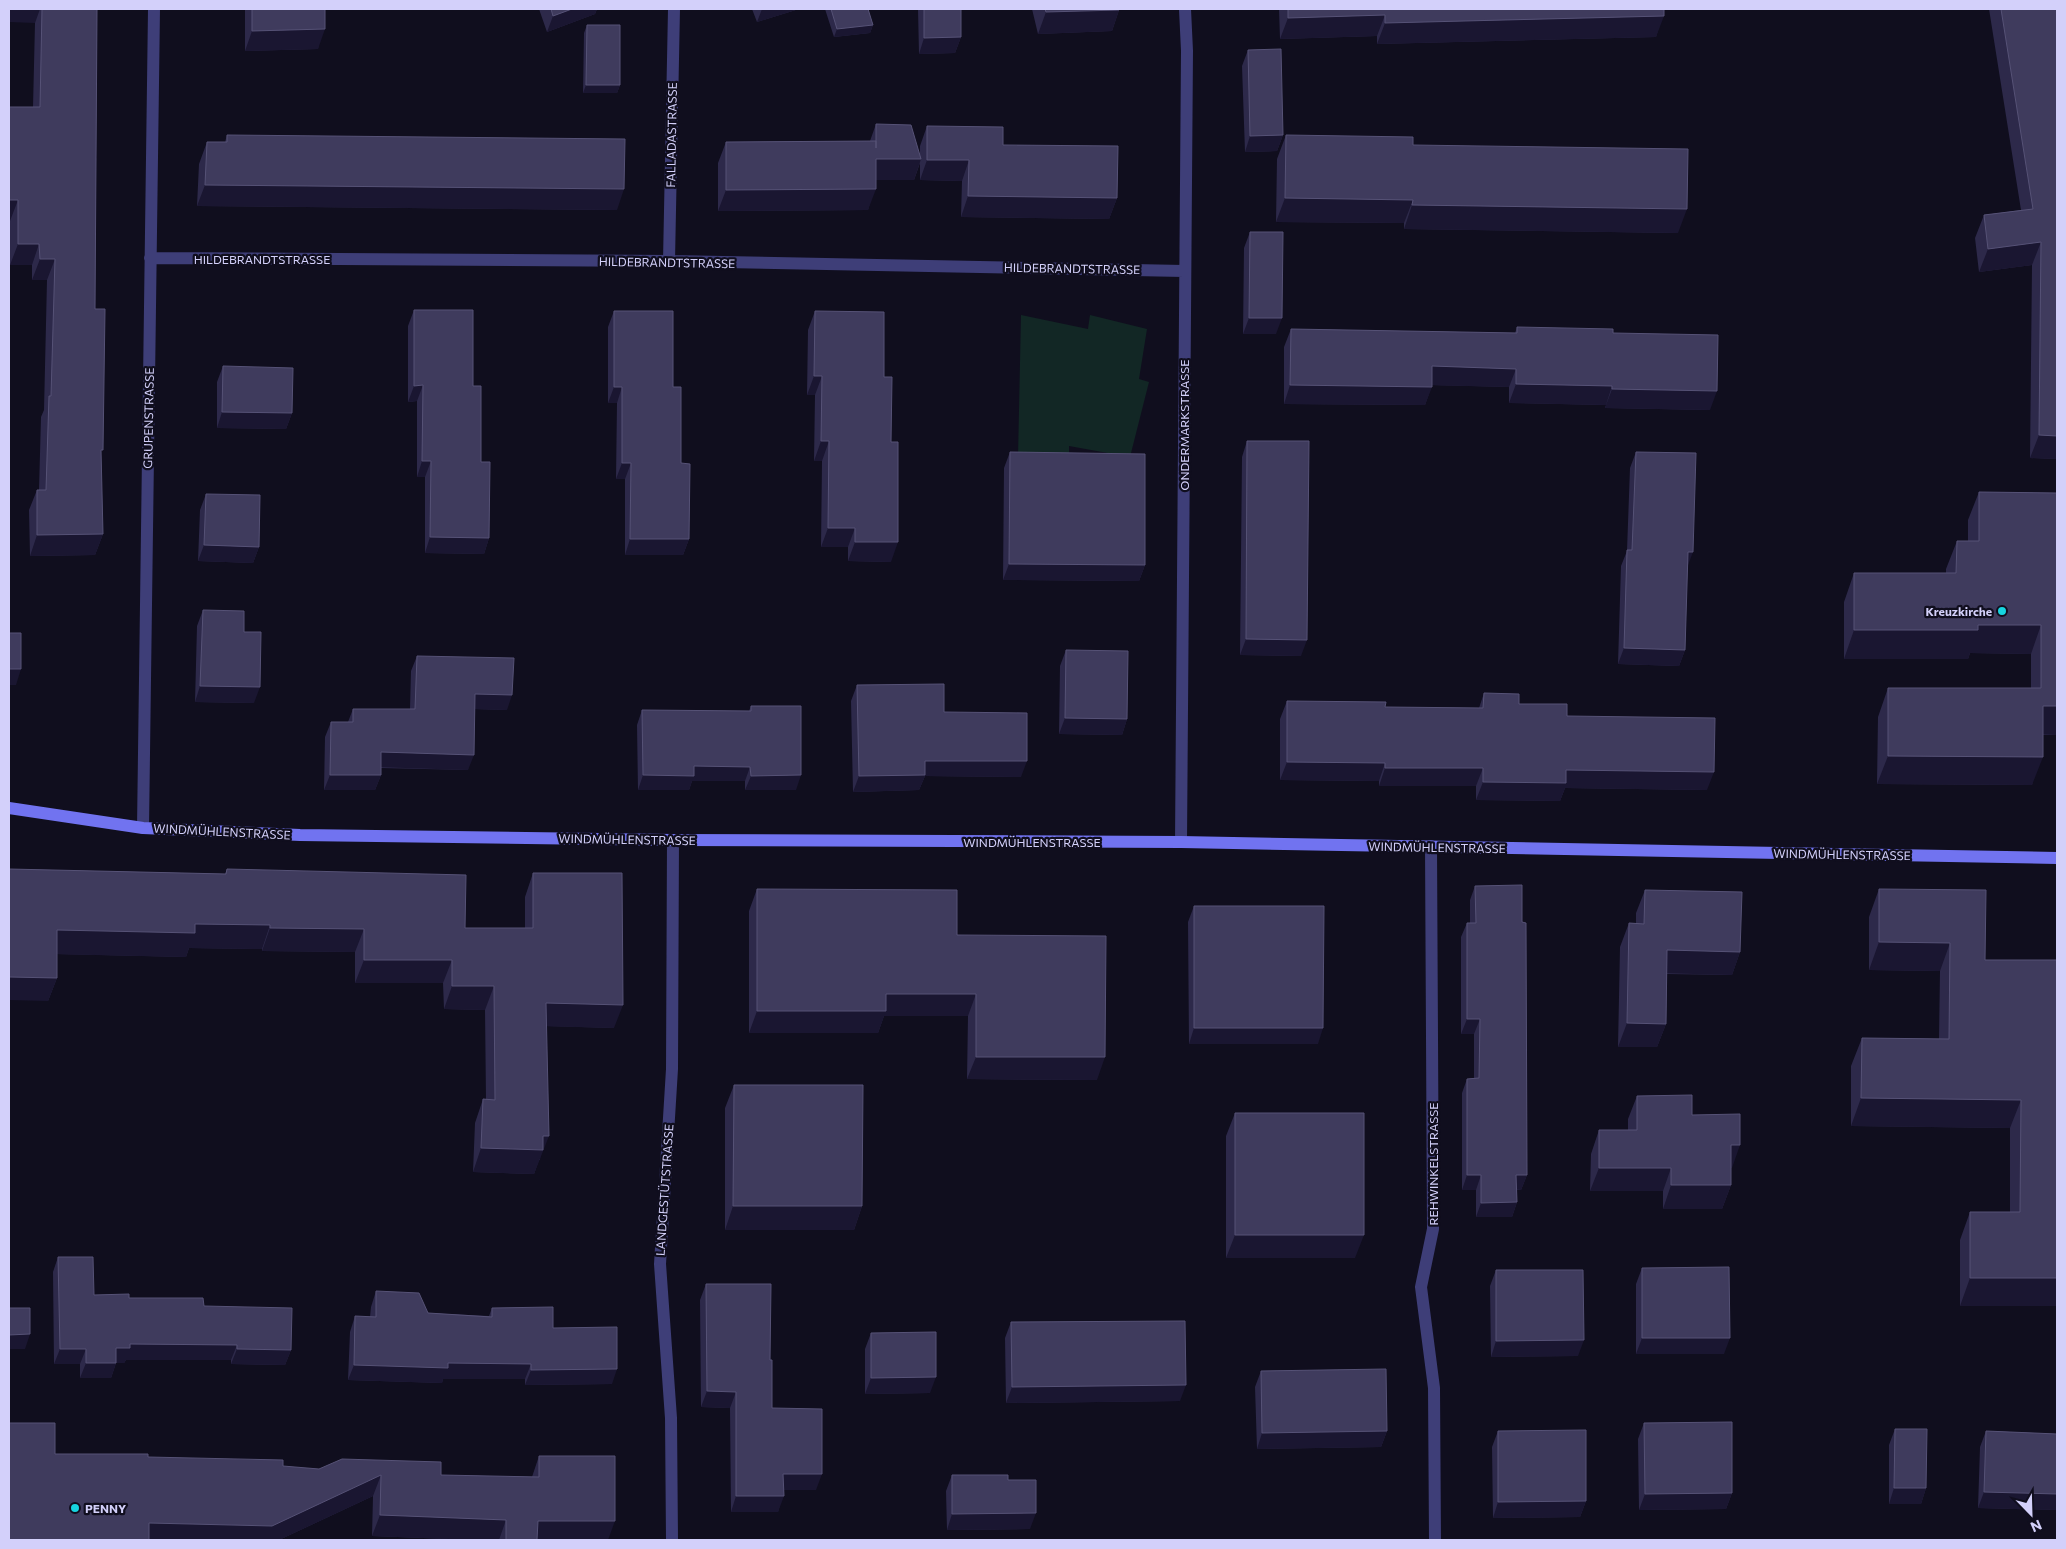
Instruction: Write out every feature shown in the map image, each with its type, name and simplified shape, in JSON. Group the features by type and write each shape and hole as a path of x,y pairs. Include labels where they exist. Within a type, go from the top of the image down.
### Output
{"street":[{"name":"GRUPENSTRASSE","path":"143,828 154,9"},
{"name":"FALLADASTRASSE","path":"669,262 674,9"},
{"name":"ONDERMARKSTRASSE","path":"1181,842 1187,51 1185,9"},
{"name":"HILDEBRANDTSTRASSE","path":"150,258 669,262 1184,271"},
{"name":"WINDMÜHLENSTRASSE","path":"9,808 143,828 300,835 673,840 1181,842 2057,858"},
{"name":"LANDGESTÜTSTRASSE","path":"672,1540 671,1418 660,1264 672,1069 673,840"},
{"name":"REHWINKELSTRASSE","path":"1431,846 1433,1228 1421,1287 1434,1388 1435,1540"}],"green space":[{"path":"1021,315 1088,329 1090,315 1147,329 1139,379 1149,382 1130,457 1069,446 1069,456 1018,457"}],"building":[{"path":"42,9 97,9 95,309 105,309 103,450 101,450 103,534 37,535 37,490 46,490 55,259 40,259 39,244 18,244 18,200 9,200 9,107 40,107"},
{"path":"252,9 325,9 325,29 252,31"},
{"path":"551,9 572,9 553,16"},
{"path":"831,9 868,9 873,25 837,29"},
{"path":"924,9 961,9 961,37 924,38"},
{"path":"1045,9 1119,9 1119,10 1046,12"},
{"path":"1288,9 1664,9 1664,16 1385,23 1385,15 1288,18"},
{"path":"2001,9 2057,9 2057,436 2039,435 2041,242 1988,249 1984,215 2033,209"},
{"path":"587,25 620,25 620,85 586,85"},
{"path":"1281,49 1283,135 1250,136 1248,50"},
{"path":"876,124 911,125 921,159 876,159 876,189 726,190 726,142 876,141"},
{"path":"927,126 1003,127 1003,145 1118,146 1117,198 968,196 969,160 927,160"},
{"path":"227,135 625,139 624,189 205,185 207,142 227,142"},
{"path":"1286,135 1413,137 1413,145 1688,149 1687,209 1412,205 1413,200 1285,198"},
{"path":"1250,232 1283,232 1282,318 1249,318"},
{"path":"414,310 473,310 473,386 481,386 481,462 490,462 489,538 430,537 431,461 422,461 423,385 414,386"},
{"path":"614,311 673,311 673,387 681,387 681,463 690,464 689,539 630,539 631,463 622,463 622,387 614,387"},
{"path":"815,311 884,312 884,377 892,377 891,442 898,442 898,542 855,542 855,528 828,528 829,441 821,441 822,376 814,376"},
{"path":"1517,327 1613,329 1613,333 1718,335 1717,391 1612,389 1612,386 1516,384 1516,369 1432,366 1432,387 1290,385 1291,329 1517,333"},
{"path":"223,366 293,368 292,413 222,412"},
{"path":"1247,441 1309,441 1307,640 1246,639"},
{"path":"1010,452 1145,454 1145,565 1009,564"},
{"path":"1636,452 1696,453 1693,552 1688,552 1685,650 1624,648 1627,550 1632,550"},
{"name":"Kreuzkirche","path":"1979,492 2057,493 2057,706 2043,706 2043,757 1888,756 1888,688 2041,688 2041,625 1978,625 1978,630 1854,630 1854,573 1956,573 1957,541 1979,541"},
{"path":"206,494 260,495 259,547 204,545"},
{"path":"203,610 244,611 244,632 261,632 260,687 200,686"},
{"path":"9,633 21,633 21,669 9,669"},
{"path":"1066,650 1128,651 1127,719 1065,718"},
{"path":"417,656 514,658 512,695 475,694 474,755 381,752 381,775 330,775 331,722 353,722 353,709 415,709"},
{"path":"944,684 944,712 1027,713 1027,761 925,761 925,775 859,776 857,685"},
{"path":"1484,693 1519,694 1519,704 1567,704 1567,716 1715,718 1714,772 1566,770 1566,783 1483,782 1483,768 1385,768 1385,763 1287,762 1287,701 1386,702 1385,707 1483,708"},
{"path":"751,706 801,706 801,775 751,776 750,767 694,766 694,776 643,775 642,710 751,711"},
{"path":"9,869 226,874 227,869 466,875 465,928 533,928 533,873 622,873 623,1005 546,1003 549,1136 543,1136 543,1150 481,1148 483,1099 495,1100 494,986 452,986 452,960 364,960 364,929 270,928 270,925 195,924 195,933 57,930 57,978 9,977"},
{"path":"1522,885 1522,922 1526,923 1527,1175 1516,1175 1517,1202 1481,1203 1481,1175 1467,1175 1467,1079 1479,1078 1480,1019 1467,1019 1467,923 1476,923 1475,886"},
{"path":"757,889 957,890 957,935 1106,936 1105,1057 976,1057 976,994 886,994 886,1011 757,1011"},
{"path":"1879,889 1986,890 1985,960 2057,960 2057,1278 1970,1278 1970,1212 2020,1212 2021,1100 1861,1098 1862,1038 1949,1039 1950,943 1879,942"},
{"path":"1645,890 1742,892 1740,952 1667,950 1666,1024 1627,1023 1629,923 1644,924"},
{"path":"1194,906 1324,906 1323,1028 1194,1028"},
{"path":"734,1085 863,1085 862,1206 733,1206"},
{"path":"1692,1095 1692,1115 1740,1114 1740,1145 1731,1145 1731,1185 1671,1185 1671,1168 1599,1168 1599,1130 1637,1130 1637,1096"},
{"path":"1235,1113 1364,1113 1364,1235 1235,1235"},
{"path":"58,1257 93,1257 94,1295 129,1294 129,1298 203,1298 204,1306 292,1308 291,1350 237,1349 237,1345 130,1344 130,1348 116,1348 116,1363 86,1363 86,1349 60,1349"},
{"path":"1729,1267 1730,1338 1642,1338 1642,1268"},
{"path":"1496,1270 1583,1270 1584,1340 1496,1341"},
{"path":"706,1284 771,1284 770,1360 772,1360 772,1408 822,1409 822,1474 783,1474 784,1496 736,1496 736,1392 707,1391"},
{"path":"376,1291 419,1293 428,1313 492,1317 492,1308 553,1307 553,1328 617,1327 617,1369 531,1370 531,1364 448,1363 448,1368 354,1365 355,1316 376,1317"},
{"path":"9,1308 30,1308 30,1334 9,1335"},
{"path":"1185,1321 1186,1385 1012,1387 1011,1322"},
{"path":"936,1332 936,1377 871,1378 871,1333"},
{"path":"1386,1369 1387,1431 1262,1433 1261,1371"},
{"path":"1732,1422 1732,1493 1645,1494 1644,1423"},
{"path":"9,1423 55,1423 55,1454 148,1454 148,1457 283,1460 283,1466 319,1469 342,1459 441,1462 441,1475 539,1477 539,1456 615,1456 615,1521 538,1521 537,1540 506,1540 506,1520 380,1515 381,1475 272,1526 149,1523 149,1540 9,1540"},
{"path":"1895,1429 1927,1429 1926,1488 1894,1488"},
{"path":"1586,1430 1586,1501 1498,1502 1498,1431"},
{"path":"1986,1431 2057,1434 2057,1494 1984,1492"},
{"path":"952,1475 1008,1475 1008,1480 1036,1480 1036,1513 952,1514"}],"place":[{"name":"Kreuzkirche","path":"2002,611"},
{"name":"PENNY","path":"75,1508"}]}
